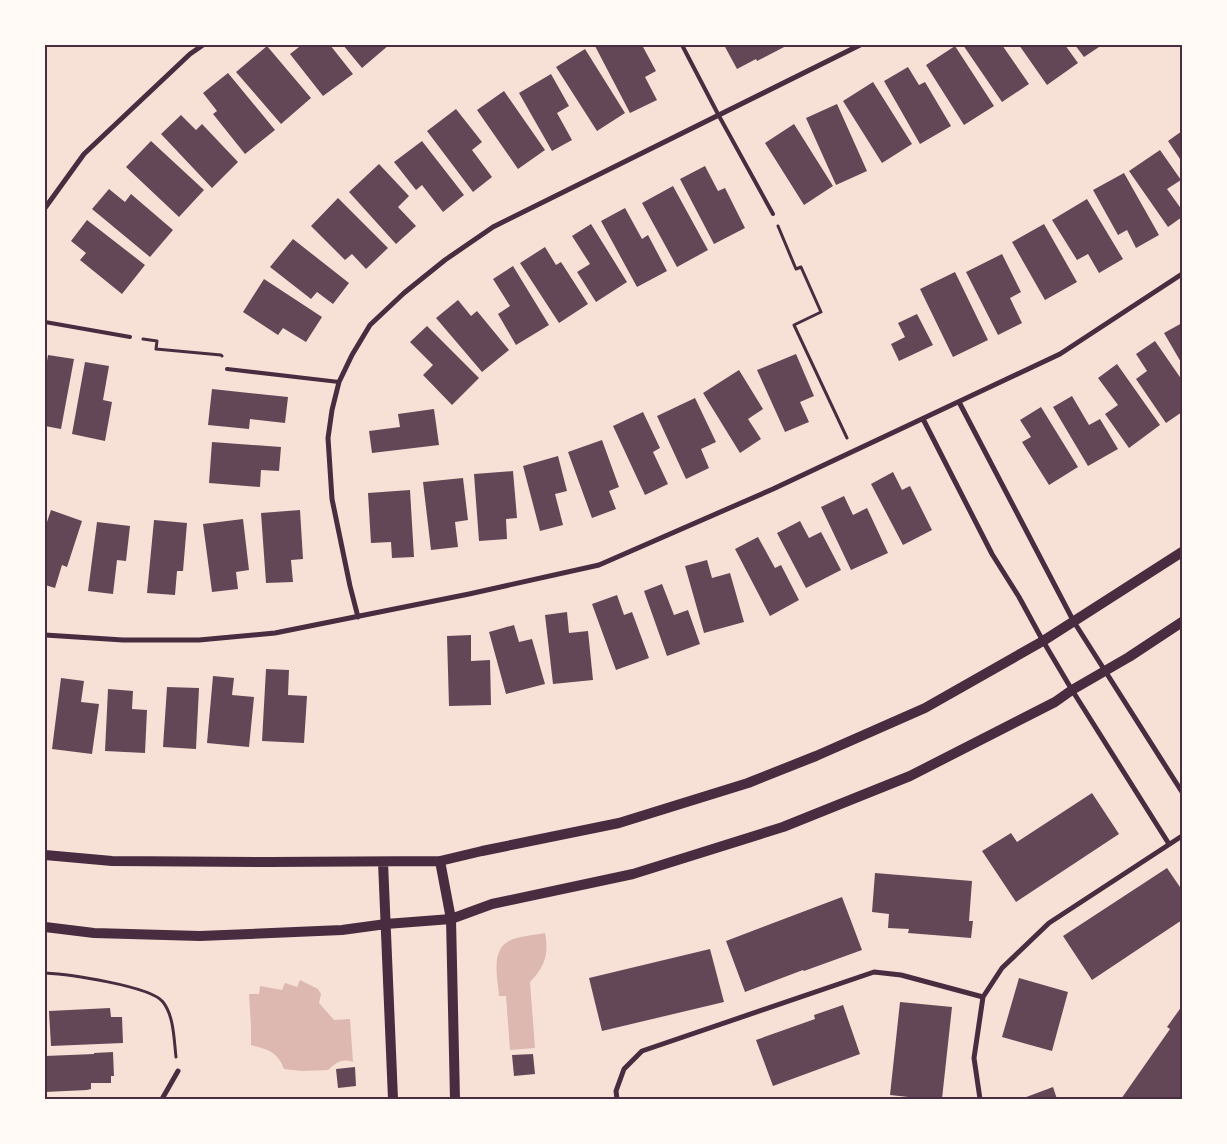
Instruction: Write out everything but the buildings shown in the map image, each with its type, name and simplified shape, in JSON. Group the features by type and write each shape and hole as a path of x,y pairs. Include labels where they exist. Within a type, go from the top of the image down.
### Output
{"main road":[{"path":"45,855 112,862 440,861 619,823 748,783 816,756 925,708 1043,641 1182,552"},
{"path":"45,927 94,933 200,936 342,930 386,924 450,919 492,904 634,874 783,827 910,776 1055,702 1182,622"},
{"path":"440,861 450,919 455,1099"},
{"path":"383,862 393,1099"}],"street":[{"path":"45,208 84,154 183,61 203,45"},
{"path":"358,617 332,499 328,438 339,382 370,325 404,293 445,260 493,227 860,45"},
{"path":"45,634 123,640 199,640 275,633 599,565 773,489 1060,354 1182,274"},
{"path":"958,402 1074,622 1182,792"},
{"path":"923,419 992,554 1072,690 1169,844"},
{"path":"980,1099 974,1058 983,997 1002,968 1049,923 1182,836"},
{"path":"617,1099 616,1091 624,1069 642,1050 874,972 901,975 983,997"},
{"path":"162,1099 178,1070"}],"lane":[{"path":"682,45 773,214"},
{"path":"45,322 130,338"},
{"path":"227,369 339,382"}],"path":[{"path":"783,239 796,269 801,267 821,312 794,325 853,452"},
{"path":"130,338 157,341 156,349 221,355 227,369"},
{"path":"45,973 92,979 134,988 155,995 168,1010 172,1024 178,1070"}],"shaded area":[{"path":"545,933 545,960 530,982 535,1048 510,1050 506,996 499,996 496,966 499,951 513,939"},
{"path":"300,980 318,989 321,994 319,1003 334,1020 350,1019 353,1062 346,1060 328,1070 302,1071 284,1069 279,1059 271,1052 251,1045 249,994 259,994 260,986 282,990 285,983 297,987"}]}
